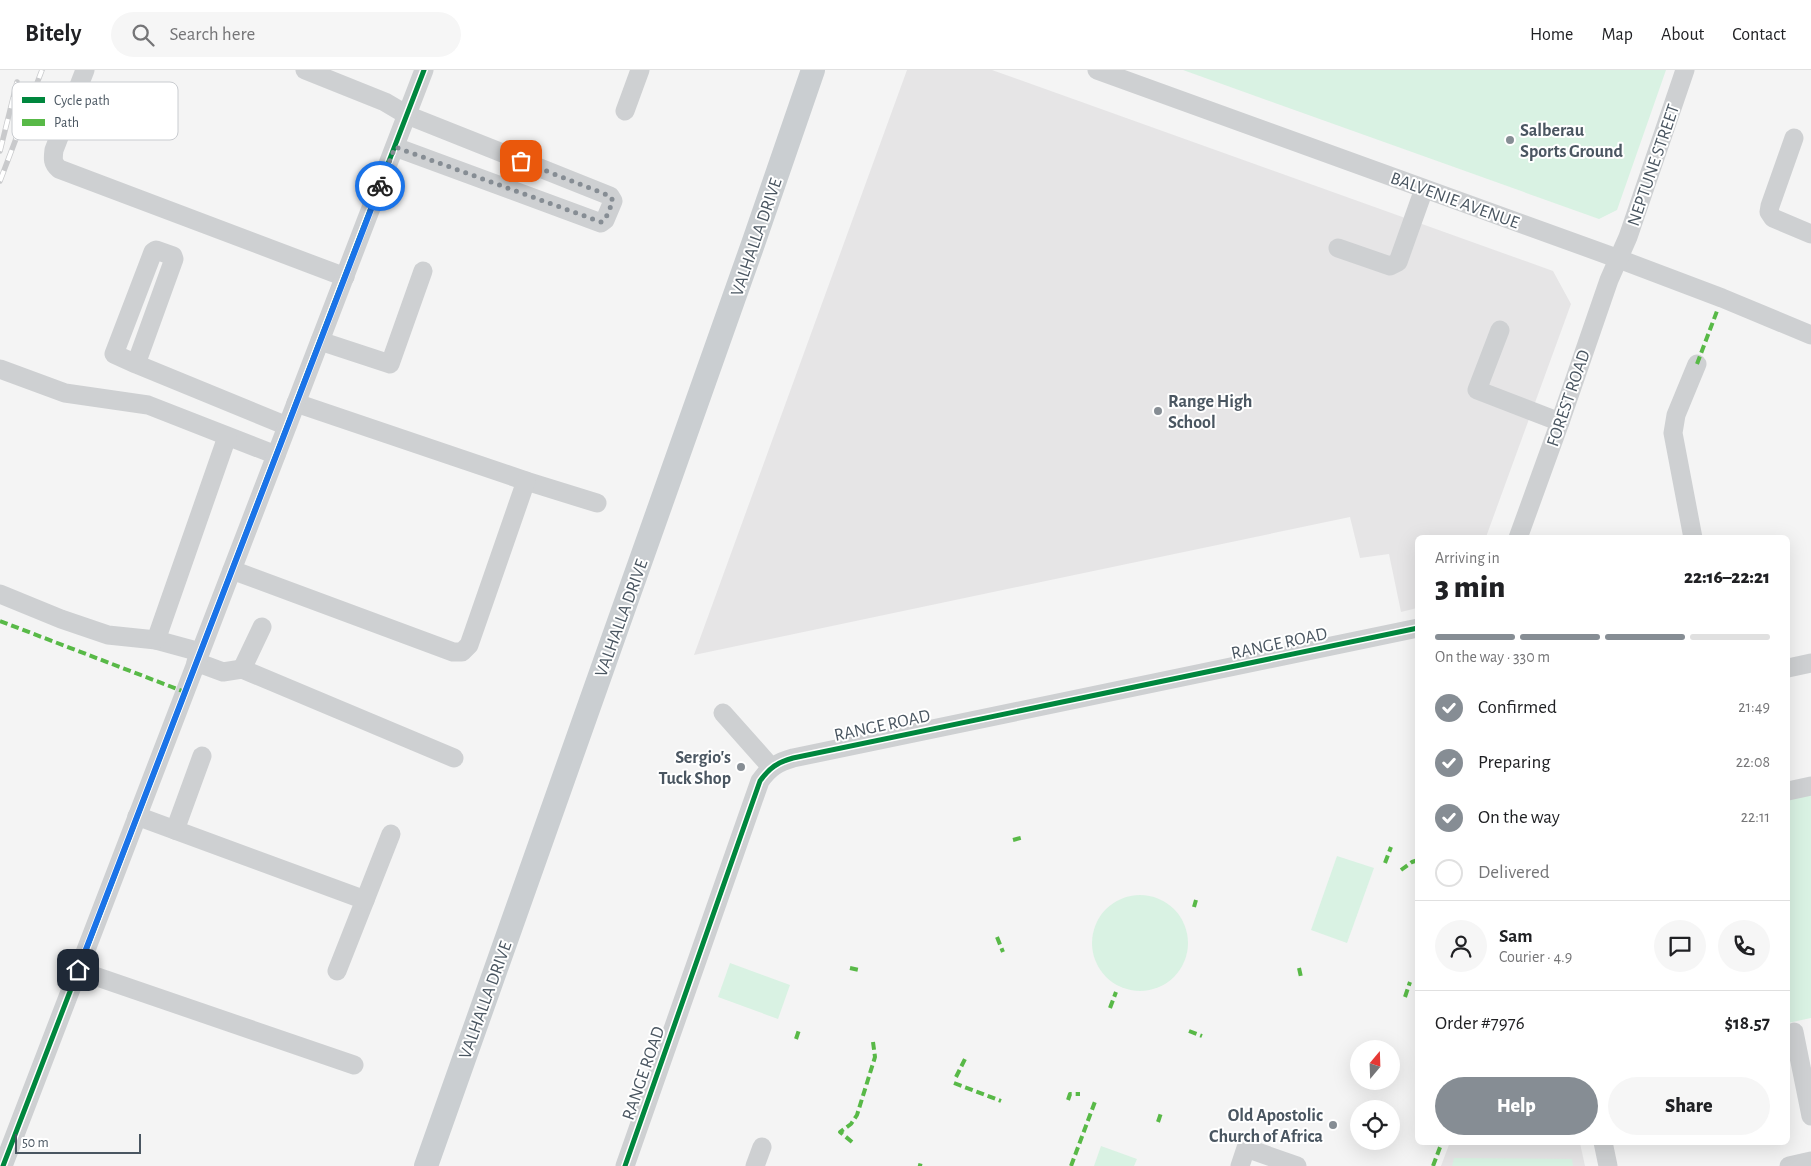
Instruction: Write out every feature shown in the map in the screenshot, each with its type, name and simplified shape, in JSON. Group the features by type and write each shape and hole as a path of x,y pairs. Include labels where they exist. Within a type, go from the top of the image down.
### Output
{"main road":[{"name":"VALHALLA DRIVE","path":"426,1166 813,70"}],"street":[{"path":"80,82 85,70"},
{"path":"305,70 385,102 407,115 610,196 613,201 605,220 601,222 395,147"},
{"path":"2,1166 424,70"},
{"path":"624,110 640,70"},
{"name":"BALVENIE AVENUE","path":"1097,70 1619,259 1722,298 1811,335"},
{"name":"NEPTUNE STREET","path":"1619,259 1685,70"},
{"path":"1794,138 1769,212 1773,218 1811,234"},
{"path":"58,140 52,160 58,169 345,277"},
{"path":"1338,248 1390,266 1398,262 1424,188"},
{"path":"136,364 174,260 173,256 156,250 153,252 114,351 116,356 287,426"},
{"name":"FOREST ROAD","path":"1519,535 1609,280 1619,259"},
{"path":"320,341 388,364 391,363 423,271"},
{"path":"1500,330 1477,390 1560,422"},
{"path":"1692,535 1673,433 1676,416 1697,364"},
{"path":"0,369 65,393 148,405 276,456"},
{"path":"296,403 526,481 597,503"},
{"path":"156,640 227,437"},
{"path":"232,570 453,652 462,652 469,646 526,481"},
{"path":"0,594 61,619 108,635 156,640 198,657 223,672 242,670 454,758"},
{"path":"242,670 262,627"},
{"name":"RANGE ROAD","path":"625,1166 760,781 771,767 793,758 1415,629"},
{"path":"1790,668 1811,663"},
{"path":"723,713 771,767"},
{"path":"175,830 202,756"},
{"path":"1790,791 1811,786"},
{"path":"137,816 365,900"},
{"path":"337,971 391,834"},
{"path":"78,970 354,1065"},
{"path":"1797,1031 1811,1116"},
{"path":"1604,1145 1608,1166"},
{"path":"755,1166 762,1147"},
{"path":"1240,1166 1246,1148 1297,1166"},
{"path":"1789,1166 1811,1161"}],"shaded area":[{"name":"Range High School","path":"907,70 992,70 1553,271 1571,304 1487,535 1415,535 1415,608 1401,612 1389,554 1360,558 1350,517 694,655"},
{"path":"1449,1145 1580,1145 1585,1166 1441,1166"}],"green space":[{"name":"Salberau Sports Ground","path":"1183,70 1666,70 1617,210 1599,219"},
{"path":"1811,794 1811,1018 1790,1023 1790,799"},
{"path":"1337,856 1374,868 1347,943 1311,930"},
{"path":"1140,895 1158,899 1174,909 1184,925 1188,943 1184,961 1174,977 1158,987 1140,991 1122,987 1106,977 1096,961 1092,943 1096,925 1106,909 1122,899"},
{"path":"730,963 790,985 778,1019 718,997"},
{"path":"1101,1146 1137,1159 1134,1166 1094,1166"},
{"path":"1454,1158 1572,1159 1573,1166 1452,1166"}],"railway":[{"path":"37,82 42,70"},
{"path":"0,151 12,102"},
{"path":"0,181 16,140"}],"marked path":[{"path":"1697,364 1717,311"},
{"path":"0,621 185,692"},
{"path":"1013,840 1024,837"},
{"path":"1385,863 1391,847"},
{"path":"1401,870 1415,861"},
{"path":"1194,907 1196,900"},
{"path":"997,937 1003,952"},
{"path":"850,968 859,970"},
{"path":"1299,968 1301,977"},
{"path":"1405,997 1410,982"},
{"path":"1110,1008 1116,992"},
{"path":"796,1039 799,1030"},
{"path":"1189,1031 1202,1036"},
{"path":"852,1142 840,1132 851,1124 857,1115 875,1057 873,1042"},
{"path":"956,1077 966,1057"},
{"path":"954,1083 1001,1101"},
{"path":"1068,1100 1070,1094 1080,1094"},
{"path":"1071,1166 1096,1099"},
{"path":"1158,1122 1161,1113"},
{"path":"1433,1166 1441,1145"},
{"path":"918,1165 922,1166"}],"cycle path":[{"path":"3,1166 424,70"},
{"path":"625,1166 760,781 774,766 793,758 1415,629"}],"way so far":[{"path":"380,186 395,147 604,222 613,201 610,196 521,161"}],"place":[{"name":"Salberau Sports Ground","path":"1510,140"},
{"name":"Range High School","path":"1158,411"},
{"name":"Sergio's Tuck Shop","path":"741,767"},
{"name":"Old Apostolic Church of Africa","path":"1333,1125"}],"route":[{"path":"78,970 380,186"}]}
